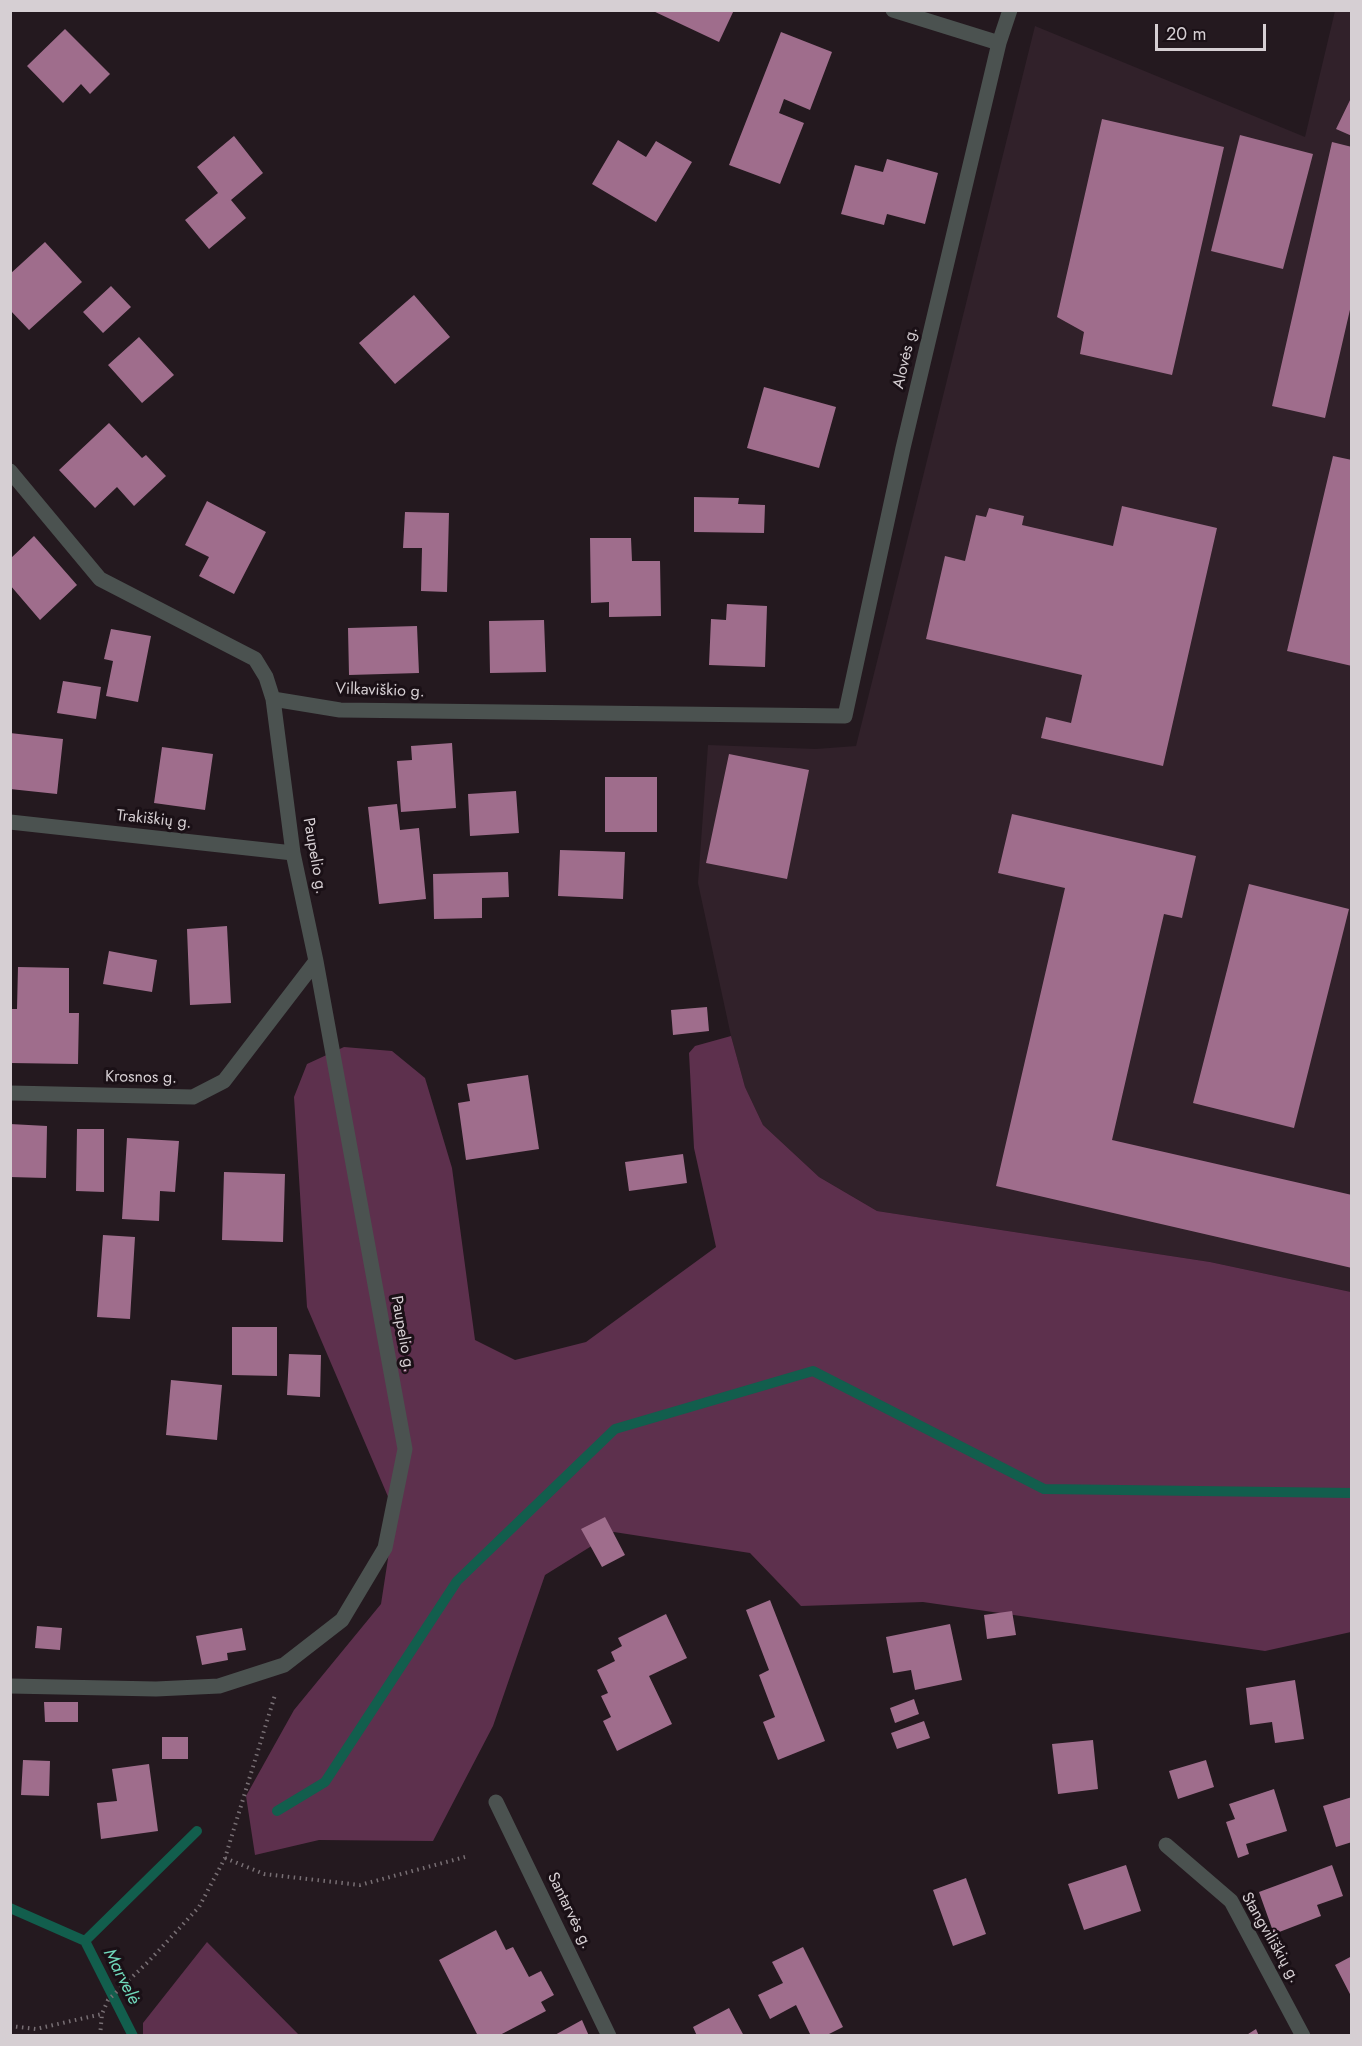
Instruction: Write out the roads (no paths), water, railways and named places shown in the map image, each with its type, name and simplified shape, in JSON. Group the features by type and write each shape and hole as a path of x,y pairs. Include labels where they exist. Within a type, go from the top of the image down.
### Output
{"street":[{"path":"893,10 999,43"},
{"name":"Alovės g.","path":"845,716 906,437 999,43 1010,10"},
{"path":"10,471 100,579 255,659 266,677 273,699"},
{"name":"Vilkaviškio g.","path":"273,699 340,710 845,716"},
{"name":"Paupelio g.","path":"10,1686 156,1689 219,1686 284,1665 342,1620 385,1548 405,1449 316,961 293,853 273,699"},
{"name":"Trakiškių g.","path":"10,822 293,853"},
{"name":"Krosnos g.","path":"10,1093 193,1097 224,1081 316,961"},
{"name":"Santarvės g.","path":"496,1802 609,2036"},
{"name":"Stangviliškių g.","path":"1166,1845 1231,1901 1303,2036"}],"waterway":[{"path":"277,1811 325,1782 457,1581 615,1429 813,1371 1044,1489 1352,1493"},
{"path":"85,1941 197,1831"},
{"name":"Marvelė","path":"10,1908 85,1941 133,2036"}]}
